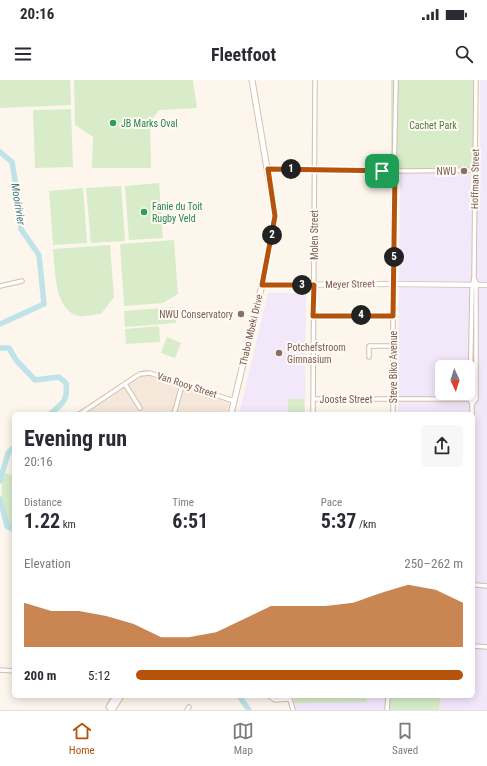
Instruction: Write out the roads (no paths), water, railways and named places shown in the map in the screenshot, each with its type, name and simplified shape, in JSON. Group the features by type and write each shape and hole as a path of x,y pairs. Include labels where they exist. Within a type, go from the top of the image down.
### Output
{"main road":[{"name":"Thabo Mbeki Drive","path":"231,412 262,285 275,216 252,80"},
{"path":"108,710 115,698"},
{"path":"112,710 120,698"}],"street":[{"name":"Molen Street","path":"313,412 315,80"},
{"name":"Steve Biko Avenue","path":"393,412 396,80"},
{"name":"Hoffman Street","path":"476,80 474,277 476,399"},
{"path":"268,169 395,171 475,170"},
{"path":"0,286 22,281"},
{"name":"Meyer Street","path":"262,285 487,285"},
{"name":"Hoffman Street","path":"471,360 474,286"},
{"path":"313,316 393,316"},
{"path":"369,357 369,346 393,346"},
{"name":"Van Rooy Street","path":"83,412 140,374 150,373 182,385 234,401"},
{"path":"125,384 140,408"},
{"path":"175,412 182,385"},
{"name":"Jooste Street","path":"313,399 435,399"},
{"path":"472,405 476,399"},
{"name":"Hoffman Street","path":"470,400 472,412"},
{"path":"476,584 487,586"},
{"path":"475,646 487,647"},
{"path":"0,670 12,671"},
{"path":"272,698 275,700 284,698"},
{"path":"289,698 293,710"},
{"path":"387,710 388,698"}],"waterway":[{"name":"Mooirivier","path":"0,152 12,162 19,204 21,229 39,255 44,304 0,324"},
{"name":"Mooirivier","path":"0,348 9,348 16,360 35,380 59,377 66,383 66,394 64,401 52,412"},
{"name":"Mooirivier","path":"0,481 8,453 12,449"},
{"name":"Mooirivier","path":"0,499 7,526 12,529"},
{"name":"Mooirivier","path":"240,698 249,710"}],"place":[{"name":"JB Marks Oval","path":"113,123"},
{"name":"NWU","path":"464,171"},
{"name":"Fanie du Toit Rugby Veld","path":"144,212"},
{"name":"NWU Conservatory","path":"241,314"},
{"name":"Potchefstroom Gimnasium","path":"279,353"}],"park label":[{"name":"Cachet Park","path":"433,125"}]}
